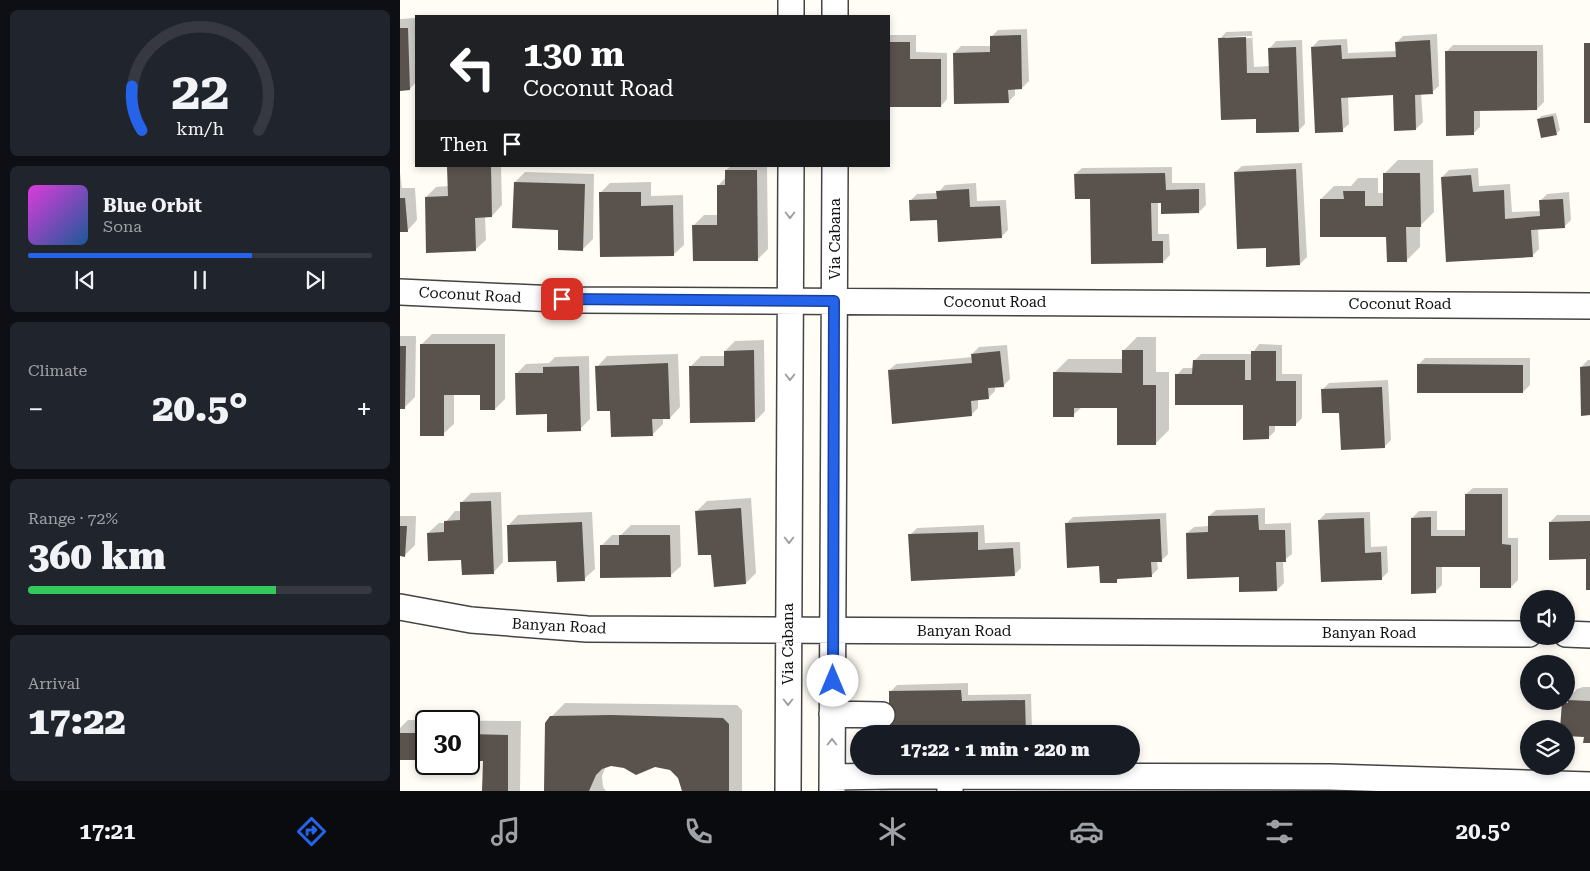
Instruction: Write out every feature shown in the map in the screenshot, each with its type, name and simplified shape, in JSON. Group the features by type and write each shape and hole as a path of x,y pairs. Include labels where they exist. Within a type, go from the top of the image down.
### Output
{"street":[{"path":"791,0 791,15"},
{"path":"835,15 836,0"},
{"name":"Via Cabana","path":"788,791 791,167"},
{"name":"Via Cabana","path":"832,784 835,167"},
{"name":"Coconut Road","path":"400,292 580,300 1590,306"},
{"name":"Banyan Road","path":"400,608 471,620 587,629 1520,634"},
{"path":"1575,634 1590,635"},
{"path":"832,714 882,715"},
{"path":"832,784 873,775"},
{"path":"909,775 950,784 1590,786"}],"building":[{"path":"400,28 408,28 410,90 400,91"},
{"path":"1021,35 1022,89 1008,90 1009,103 954,104 953,53 990,52 990,36"},
{"path":"1246,37 1247,73 1269,73 1268,48 1296,47 1299,132 1256,133 1256,119 1221,120 1218,38"},
{"path":"1430,40 1433,94 1415,95 1416,130 1394,131 1393,95 1341,98 1343,132 1315,133 1311,47 1341,45 1342,59 1396,57 1395,42"},
{"path":"890,42 910,42 910,59 941,59 941,107 890,107"},
{"path":"1584,43 1590,43 1590,123 1584,123"},
{"path":"1445,51 1537,51 1537,110 1474,111 1474,135 1446,136"},
{"path":"1553,116 1557,135 1541,138 1537,119"},
{"path":"447,167 491,167 492,217 475,218 476,251 426,253 425,197 448,196"},
{"path":"1296,169 1300,265 1266,267 1266,248 1237,249 1234,172"},
{"path":"725,170 757,170 758,261 693,261 692,225 717,225 717,185 725,185"},
{"path":"1165,173 1166,190 1199,189 1199,213 1161,214 1161,203 1151,203 1152,241 1163,241 1163,263 1091,264 1090,199 1075,199 1074,174"},
{"path":"1383,173 1420,173 1421,227 1406,227 1407,262 1387,262 1386,237 1320,237 1320,199 1344,199 1343,191 1365,191 1365,206 1383,206"},
{"path":"1471,175 1473,192 1504,190 1505,219 1540,216 1539,200 1563,199 1565,228 1531,230 1533,257 1446,262 1441,177"},
{"path":"514,182 585,184 583,251 558,250 558,230 512,228"},
{"path":"969,189 970,207 1000,206 1002,238 938,242 937,220 910,221 909,200 937,199 936,191"},
{"path":"599,192 641,192 641,206 673,205 674,256 600,257"},
{"path":"400,198 405,198 408,232 400,232"},
{"path":"420,344 495,344 495,410 480,410 480,395 444,395 444,436 420,436"},
{"path":"400,346 406,346 405,409 400,409"},
{"path":"754,350 755,422 690,423 689,366 724,366 724,351"},
{"path":"1122,350 1143,350 1143,385 1156,385 1156,445 1117,445 1117,408 1074,408 1074,417 1053,417 1053,372 1122,373"},
{"path":"1000,351 1004,387 988,388 989,399 971,401 972,416 892,424 888,370 972,363 971,354"},
{"path":"1251,351 1276,351 1276,381 1296,381 1296,426 1269,426 1269,439 1243,440 1243,405 1175,405 1175,374 1192,374 1193,360 1245,360 1245,380 1251,380"},
{"path":"668,363 670,419 652,419 653,436 611,437 610,411 597,411 595,366"},
{"path":"1417,364 1523,365 1523,393 1417,393"},
{"path":"579,366 581,431 547,432 547,414 516,415 515,373 543,373 543,367"},
{"path":"1590,366 1590,415 1581,416 1580,367"},
{"path":"1382,387 1385,448 1341,450 1339,413 1322,413 1321,389"},
{"path":"1465,494 1502,494 1502,544 1511,545 1511,588 1480,588 1480,567 1436,567 1436,593 1411,594 1411,518 1431,517 1431,536 1465,536"},
{"path":"491,501 494,574 462,575 461,560 428,561 427,533 444,532 444,521 460,520 460,502"},
{"path":"741,508 746,584 714,587 711,555 698,555 695,511"},
{"path":"1258,515 1259,530 1285,530 1286,562 1276,562 1277,591 1239,592 1239,577 1187,579 1186,533 1208,532 1208,516"},
{"path":"1364,518 1365,553 1381,552 1382,580 1321,582 1318,520"},
{"path":"1160,519 1162,562 1151,562 1152,577 1117,579 1117,583 1100,583 1099,566 1067,568 1065,523"},
{"path":"1590,521 1590,590 1586,590 1586,559 1549,560 1549,522"},
{"path":"582,522 585,581 557,582 556,561 508,562 507,525"},
{"path":"400,526 407,526 405,557 400,556"},
{"path":"978,532 978,550 1013,548 1015,576 911,581 908,534"},
{"path":"619,535 670,535 671,577 600,578 600,545 619,545"},
{"path":"961,690 962,701 1025,700 1026,725 889,725 889,691"},
{"path":"1575,700 1590,701 1590,743 1583,743 1584,737 1575,736 1575,720 1561,720 1561,710 1575,710"},
{"path":"611,715 723,718 729,724 729,791 682,791 678,778 670,770 655,767 636,775 624,768 611,766 602,769 596,775 589,791 544,791 545,723 550,716"},
{"path":"400,733 415,733 415,760 400,760"},
{"path":"480,734 508,735 508,791 482,791 483,761 480,761"}],"route":[{"path":"562,299 834,301 833,681"}]}
